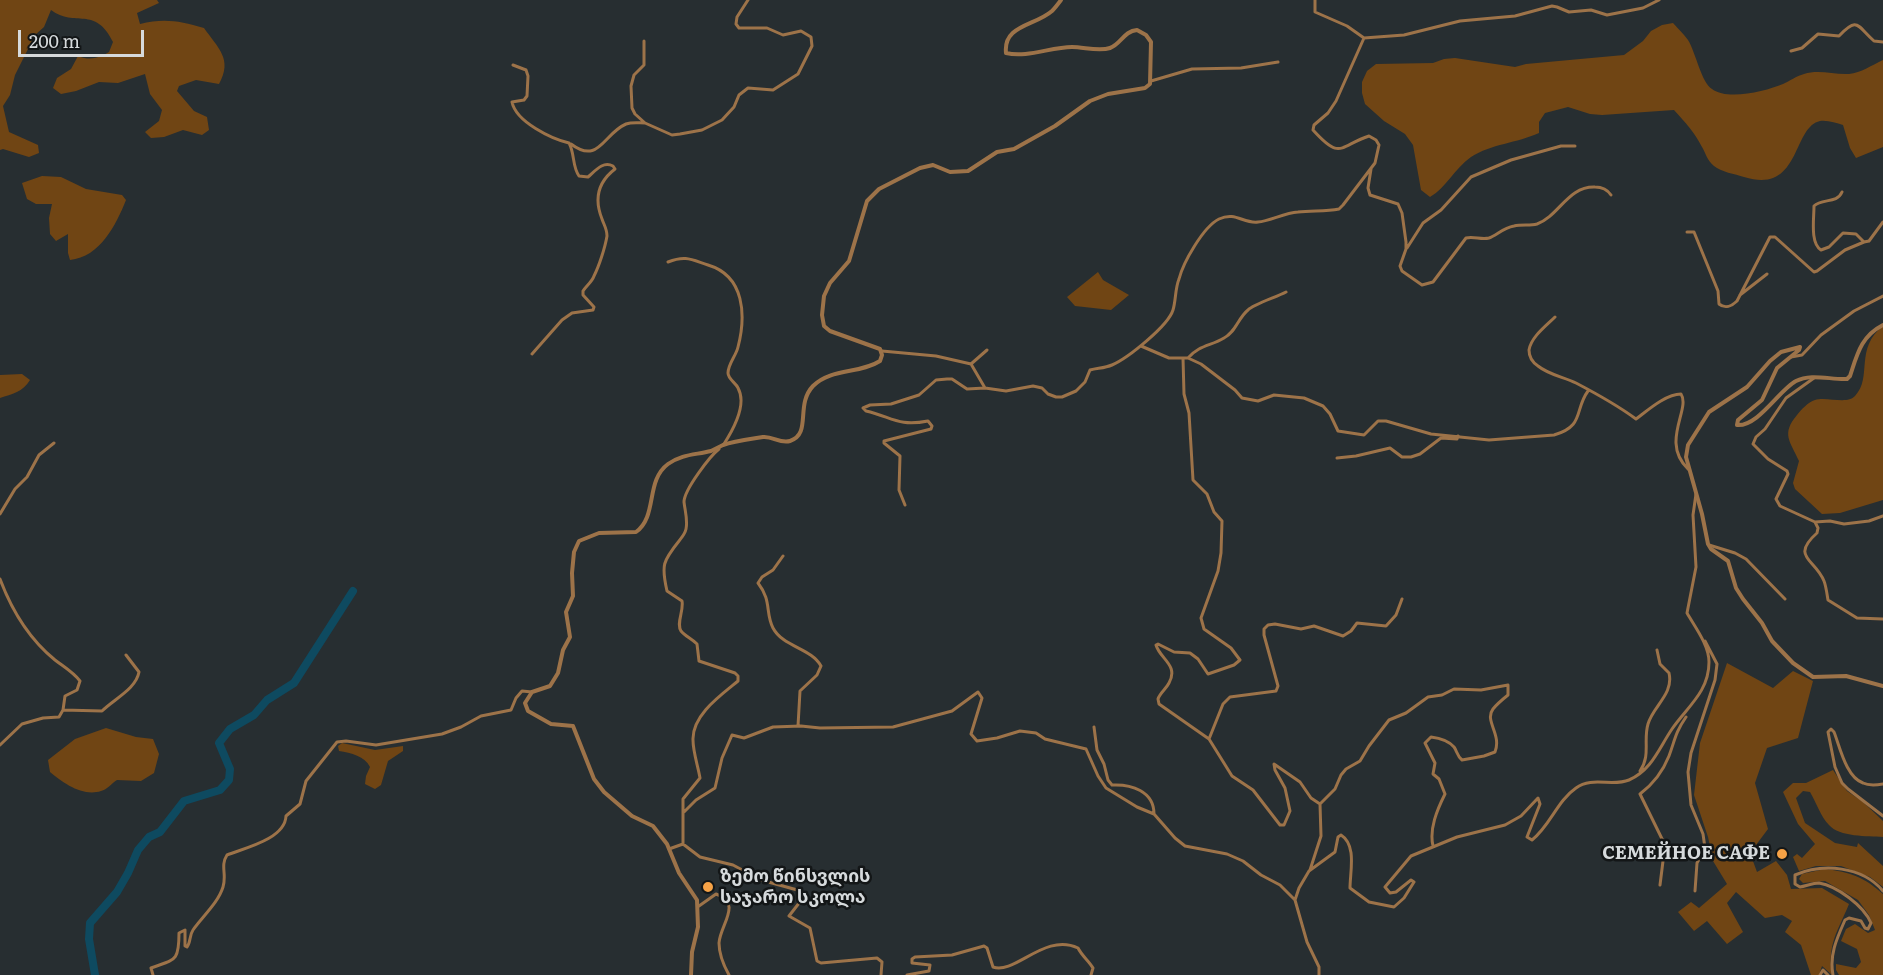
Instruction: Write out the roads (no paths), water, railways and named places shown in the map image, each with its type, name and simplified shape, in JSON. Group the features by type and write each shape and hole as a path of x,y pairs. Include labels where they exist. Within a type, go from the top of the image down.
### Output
{"street":[{"path":"644,41 644,64 634,75 631,86 630,103 635,114 645,123 672,135 702,130 722,120 734,107 739,95 748,88 772,90 798,74 812,46 811,36 801,31 783,34 767,28 739,28 736,24 737,17 748,0"},
{"path":"1061,0 1052,11 1010,34 1005,44 1006,53 1029,53 1062,47 1109,48 1116,45 1129,32 1137,30 1146,35 1151,42 1151,81"},
{"path":"1314,0 1315,12 1347,26 1364,38 1414,33 1460,21 1515,16 1544,8 1557,7 1569,12 1591,10 1607,15 1643,8 1659,0"},
{"path":"1557,0 1557,7"},
{"path":"1791,51 1802,48 1818,34 1839,36 1850,25 1862,29 1874,41 1883,42"},
{"path":"905,505 900,490 900,456 884,441 924,432 932,426 928,421 910,423 893,421 863,408 870,405 891,404 920,395 936,380 952,379 968,389 985,388 1006,391 1033,386 1042,388 1048,394 1062,397 1076,391 1085,382 1090,370 1112,365 1141,346 1168,319 1173,311 1179,278 1192,250 1215,221 1231,216 1261,222 1268,218 1299,211 1339,209 1372,167 1378,155 1379,145 1373,137 1363,138 1343,149 1337,149 1320,138 1313,130 1314,124 1328,113 1336,101 1364,38"},
{"path":"985,388 971,364 936,356 882,351 830,331 824,326 822,315 824,296 830,283 849,261 867,201 872,195 879,189 924,167 933,165 955,173 968,171 997,152 1014,149 1054,126 1090,101 1108,94 1145,88 1151,81 1192,69 1241,68 1278,62"},
{"path":"513,65 526,70 528,84 527,96 524,100 515,100 512,106 530,124 554,140 570,143 585,153 626,124 645,123"},
{"path":"532,354 567,316 593,310 594,307 583,295 583,291 594,278 607,238 600,216 598,189 602,181 615,169 607,164 600,166 588,177 579,176 575,171 570,143"},
{"path":"1575,146 1561,146 1511,160 1471,177 1441,210 1423,223 1406,249 1400,266 1402,271 1422,285 1433,282 1466,238 1484,239 1493,237 1500,230 1513,226 1535,225 1551,216 1577,191 1589,187 1604,188 1611,195"},
{"path":"1372,167 1368,188 1370,195 1398,204 1402,213 1406,249"},
{"path":"1842,192 1836,200 1817,203 1814,206 1816,246 1818,249 1825,249 1843,233 1856,234 1864,242"},
{"path":"1687,232 1694,232 1718,291 1719,304 1729,307 1737,301 1770,237 1775,237 1814,272 1817,272 1845,250 1869,241 1883,222"},
{"path":"668,262 677,259 694,259 718,269 731,280 743,308 739,346 728,372 729,377 738,386 742,399 735,422 724,445 713,454 688,489 684,500 687,513 686,532 666,556 664,567 667,591 682,601 684,609 679,627 697,644 699,661 738,676 738,681 712,702 696,725 693,738 700,778 683,799 683,844"},
{"path":"1739,296 1767,274"},
{"path":"1188,358 1195,349 1224,339 1231,334 1250,308 1286,292"},
{"path":"1791,357 1802,356 1829,329 1854,311 1883,296"},
{"path":"1555,317 1533,340 1529,350 1531,359 1536,365 1575,382 1636,419 1657,404 1677,393 1681,394 1683,402 1676,445 1682,462 1689,470"},
{"path":"1883,325 1872,331 1866,338 1853,361 1850,376 1839,379 1814,378 1797,381 1783,390 1764,411 1745,423 1737,424 1738,420 1762,400 1774,373 1799,350 1800,346 1781,352 1747,387 1706,415 1688,445 1686,457 1708,544 1711,549 1728,561 1736,588 1772,641 1793,663 1813,677 1846,676 1883,686"},
{"path":"1141,346 1169,358 1188,358 1229,384 1242,398 1258,402 1274,395 1304,398 1323,406 1330,414 1338,431 1364,435 1378,422 1386,421 1431,434 1490,440 1561,433 1575,423 1588,391"},
{"path":"971,364 987,350"},
{"path":"153,975 151,968 170,963 176,956 179,948 179,933 185,930 184,946 187,947 190,944 191,933 211,908 223,888 225,877 222,868 227,855 255,845 280,831 286,824 286,816 300,804 306,781 337,742 376,745 442,734 481,716 511,710 522,691 532,692 550,686 558,673 563,650 570,637 566,612 573,596 574,552 579,541 599,532 636,532 645,522 657,478 665,467 682,456 762,437 784,442 799,436 803,427 804,403 814,386 842,372 875,364 880,361 882,351"},
{"path":"1183,358 1184,394 1189,413 1193,480 1207,494 1214,512 1222,520 1218,571 1201,618 1204,629 1230,648 1240,660 1234,665 1208,674 1191,653 1173,652 1156,645 1158,651 1170,664 1172,673 1169,683 1158,699 1159,704 1209,739 1232,776 1253,790 1280,825 1284,825 1290,811 1285,788 1274,764 1300,782 1311,798 1320,804"},
{"path":"1814,378 1786,398 1765,429 1756,437 1754,444 1768,459 1788,474 1776,500 1780,506 1815,522 1830,521 1844,524 1869,521 1883,516"},
{"path":"1337,458 1390,448 1402,457 1411,458 1441,438 1456,439 1458,436"},
{"path":"0,514 15,489 27,477 39,455 54,443"},
{"path":"1695,891 1695,872 1705,848 1705,840 1691,806 1688,772 1691,753 1715,680 1717,664 1687,613 1696,567 1693,515 1696,491"},
{"path":"1815,522 1818,528 1817,533 1808,540 1804,555 1823,579 1828,600 1857,618 1883,619"},
{"path":"1708,544 1746,559 1785,599"},
{"path":"783,556 773,570 762,577 758,583 767,598 772,628 783,640 817,660 821,666 817,675 800,691 798,726"},
{"path":"0,579 14,614 25,631 80,681 77,690 65,696 63,710 59,717 43,718 22,724 0,745"},
{"path":"1209,739 1223,704 1230,697 1276,691 1278,686 1264,635 1264,629 1268,625 1275,624 1301,629 1314,626 1342,636 1352,631 1357,623 1386,626 1396,615 1402,599"},
{"path":"1660,885 1665,845 1640,794 1651,786 1669,756 1675,734 1695,703 1704,682 1709,662 1701,635"},
{"path":"1637,776 1646,762 1648,723 1670,686 1669,673 1660,664 1657,650"},
{"path":"63,710 102,711 127,690 134,683 139,672 126,656"},
{"path":"1295,900 1309,872 1321,836 1320,804 1335,789 1346,769 1360,761 1368,746 1389,720 1406,713 1428,697 1442,695 1454,689 1481,690 1508,685 1508,694 1491,711 1490,721 1497,736 1495,752 1462,760 1455,748 1441,738 1431,737 1425,743 1435,763 1433,774 1439,779 1445,794 1438,808 1431,837 1433,846"},
{"path":"532,692 525,704 528,711 551,724 573,726 589,768 604,792 632,816 653,826 667,844 679,873 699,906 691,975"},
{"path":"683,813 696,800 715,788 722,758 732,735 744,738 773,727 893,727 952,711 978,692 982,698 971,734 977,741 1020,731 1036,733 1045,739 1086,749 1106,788 1137,807 1154,814 1185,846 1227,854 1243,861 1261,875 1280,885 1295,900 1319,975"},
{"path":"1309,872 1333,854 1338,837 1342,835 1352,860 1350,888 1369,902 1394,906 1404,898 1414,882 1411,880 1396,892 1390,892 1385,887 1386,883 1411,856 1457,837 1505,825 1521,816 1538,798 1540,804 1527,837 1532,840 1566,796 1578,786 1590,782 1626,781 1637,776 1651,764 1671,731 1695,703"},
{"path":"1094,727 1097,750 1108,780 1112,785 1134,786 1144,793 1154,807 1154,814"},
{"path":"1883,784 1864,784 1857,780 1850,771 1834,732 1829,730 1828,736 1835,767 1842,783 1883,816"},
{"path":"668,849 683,844"},
{"path":"683,844 700,857 733,865 761,880 801,891 803,898 789,915 810,928 818,961 821,963 877,958 882,962 881,975"},
{"path":"1833,975 1831,966 1834,945 1845,920 1849,918 1862,921 1868,929 1870,923 1868,916 1857,904 1831,888 1817,883 1800,887 1795,884 1795,875 1828,867 1845,869 1869,880 1883,891"},
{"path":"699,906 716,894 725,897 729,903 719,945 729,975"},
{"path":"907,975 929,971 930,965 912,963 915,957 952,955 984,946 987,948 993,967 1002,969 1009,968 1045,948 1070,946 1078,948 1083,958 1093,968 1090,975"},
{"path":"1820,975 1823,970 1828,975"}],"waterway":[{"path":"95,975 89,939 90,923 117,892 138,850 149,837 160,832 184,801 220,790 229,780 230,769 219,743 230,729 254,715 267,700 294,683 353,591"}],"place":[{"name":"СЕМЕЙНОЕ САФЕ","path":"1782,854"},
{"name":"ზემო წინსვლის საჯარო სკოლა","path":"708,887"}]}
